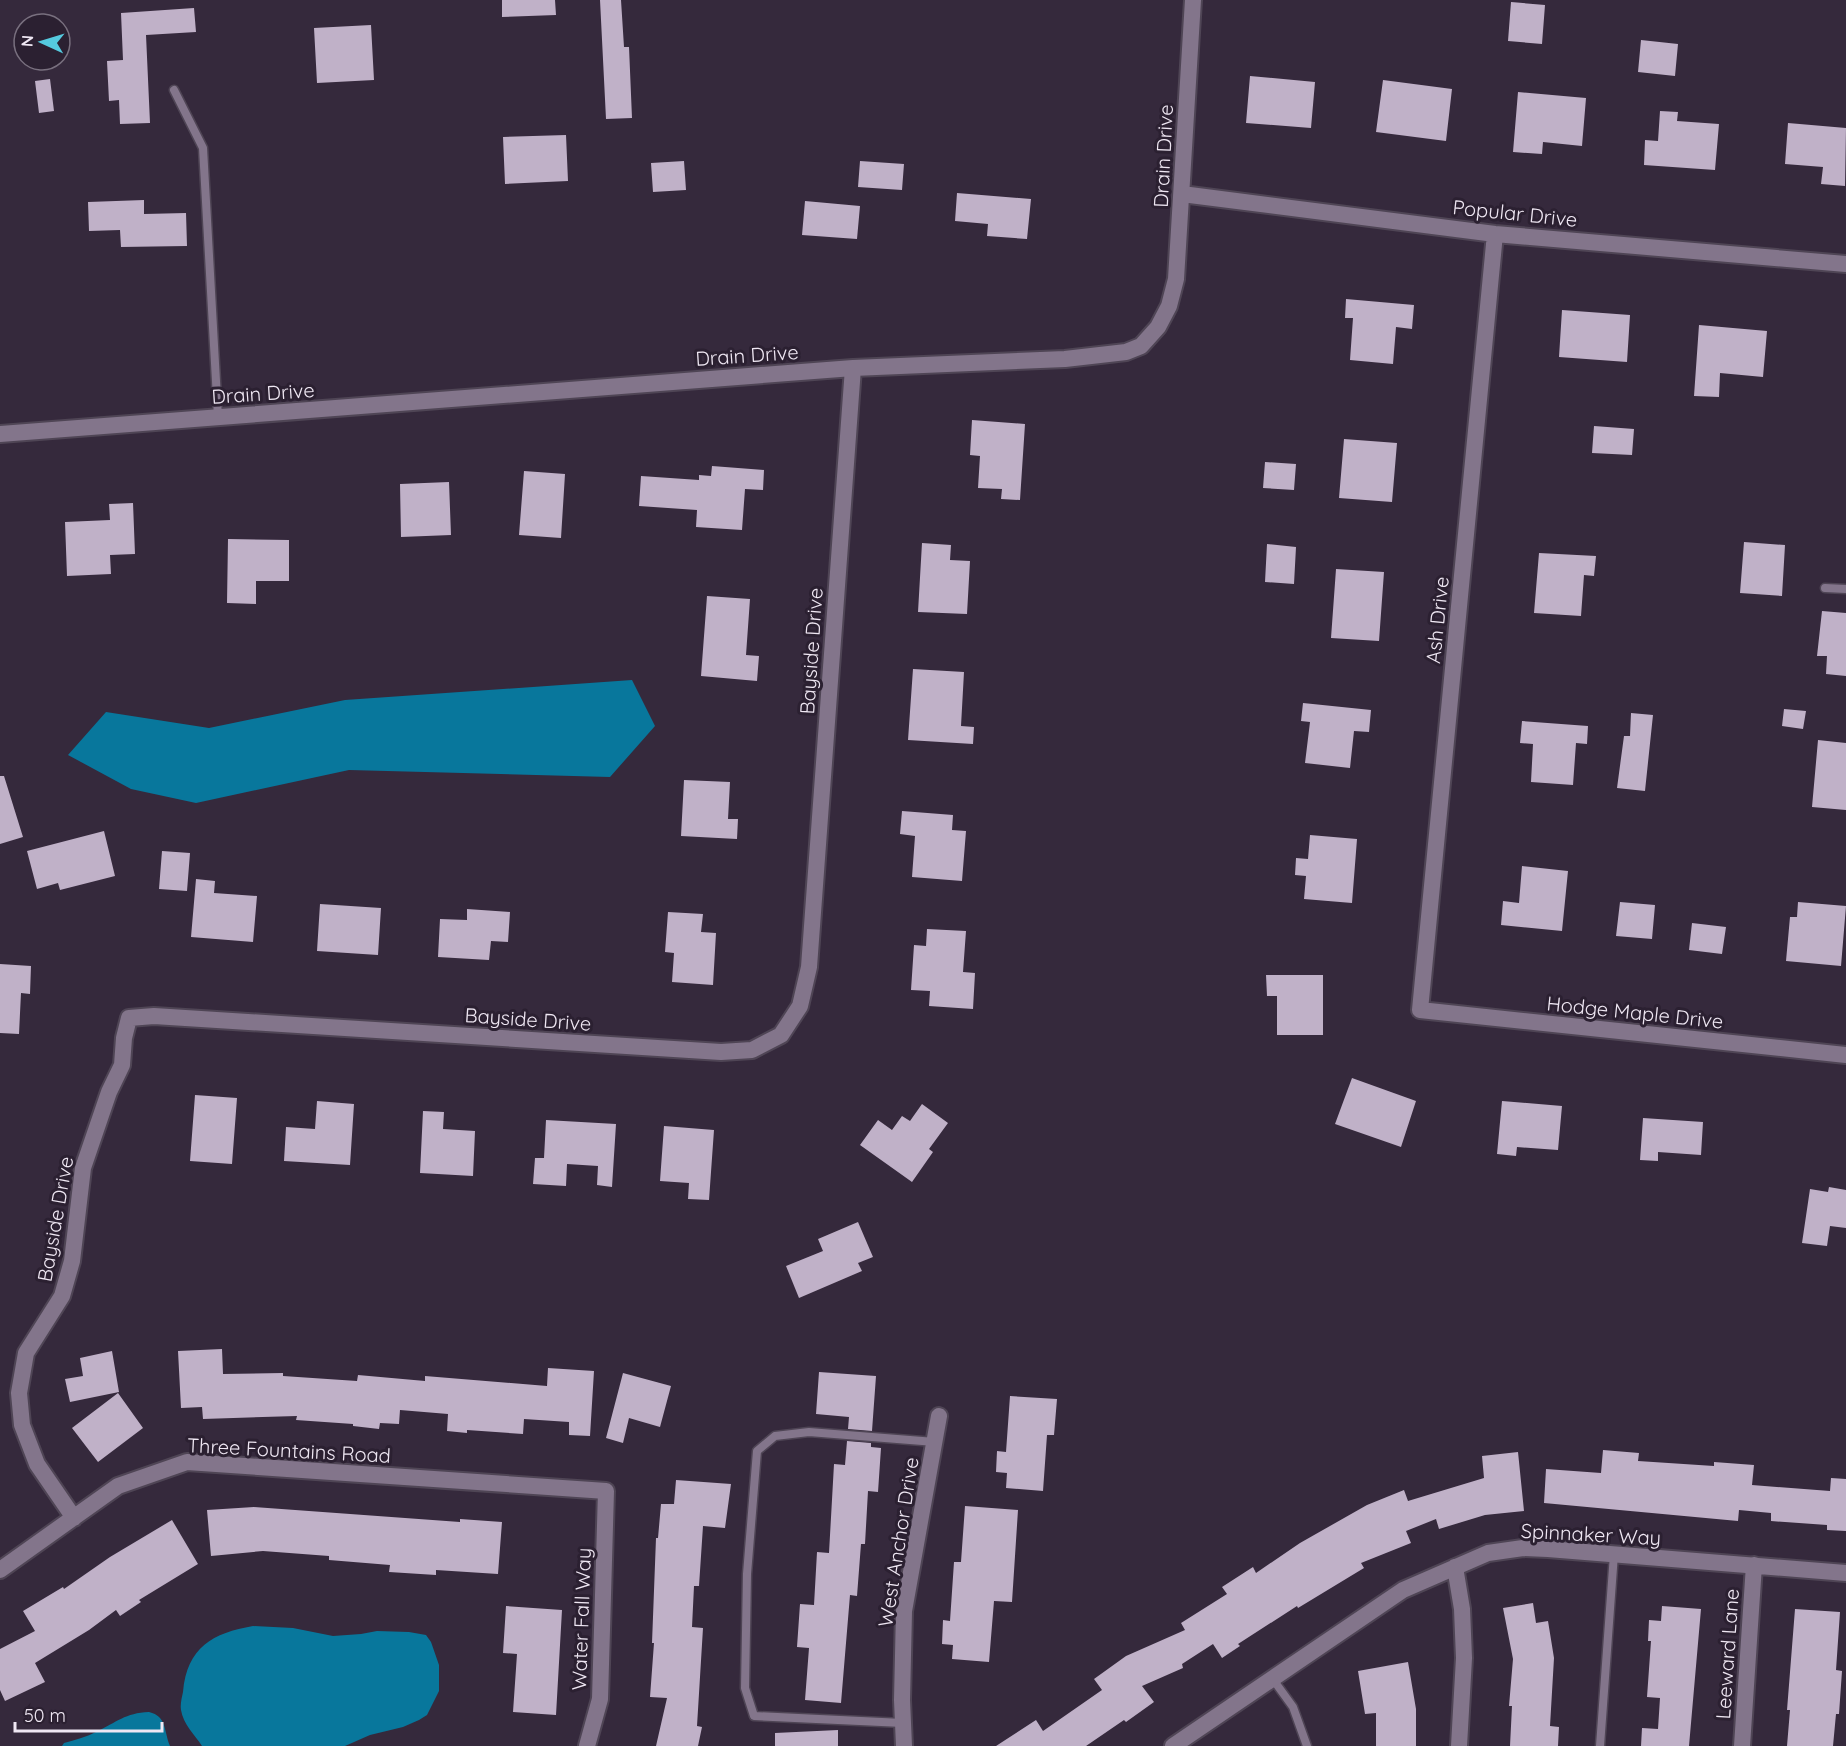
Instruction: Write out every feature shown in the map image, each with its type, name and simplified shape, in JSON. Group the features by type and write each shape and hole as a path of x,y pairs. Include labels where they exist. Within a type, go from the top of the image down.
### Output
{"street":[{"name":"Drain Drive","path":"0,434 853,368 1065,359 1126,352 1141,346 1158,327 1169,306 1176,279 1193,0"},
{"name":"Popular Drive","path":"1182,194 1495,234 1846,264"},
{"name":"Ash Drive","path":"1420,1010 1495,234"},
{"name":"Bayside Drive","path":"74,1518 37,1464 22,1425 19,1393 26,1353 62,1296 72,1261 83,1168 109,1092 122,1065 124,1038 129,1018 154,1016 721,1052 752,1050 781,1035 801,1006 809,967 853,368"},
{"name":"Hodge Maple Drive","path":"1420,1010 1846,1055"},
{"name":"West Anchor Drive","path":"904,1746 904,1611 939,1416"},
{"name":"Three Fountains Road","path":"0,1570 118,1486 187,1462 606,1491"},
{"name":"Water Fall Way","path":"587,1746 600,1699 606,1491"},
{"name":"Spinnaker Way","path":"1173,1746 1403,1590 1488,1553 1523,1548 1846,1573"},
{"name":"Leeward Lane","path":"1742,1746 1754,1565"},
{"path":"1455,1567 1462,1609 1463,1638 1459,1746"}],"lane":[{"path":"174,90 202,148 218,417"},
{"path":"1825,588 1846,589"},
{"path":"903,1723 754,1716 745,1688 747,1574 757,1451 775,1436 809,1432 934,1442"},
{"path":"1600,1746 1614,1554"},
{"path":"1272,1678 1293,1707 1306,1746"}],"water":[{"path":"632,680 655,726 610,777 349,770 196,803 131,789 68,755 106,712 209,728 345,700"},
{"path":"253,1626 293,1628 333,1636 377,1631 426,1635 431,1642 439,1665 439,1691 427,1715 419,1720 403,1727 370,1735 345,1746 202,1746 187,1725 181,1710 190,1664 196,1653 214,1638"},
{"path":"149,1712 162,1721 170,1746 62,1746 64,1743 92,1734 127,1716"}],"building":[{"path":"502,0 555,0 556,15 502,17"},
{"path":"600,0 621,0 624,47 629,47 632,118 606,119"},
{"path":"1511,2 1545,5 1542,44 1508,41"},
{"path":"194,8 196,32 146,35 150,123 120,124 119,100 109,101 107,61 123,60 121,13"},
{"path":"371,25 374,80 317,83 314,28"},
{"path":"1641,40 1678,44 1675,76 1638,72"},
{"path":"1250,76 1315,82 1311,128 1246,123"},
{"path":"50,79 54,111 39,113 35,81"},
{"path":"1383,80 1452,89 1446,141 1376,132"},
{"path":"1518,92 1586,98 1582,146 1543,142 1542,154 1513,152"},
{"path":"1660,111 1678,112 1677,121 1719,124 1715,170 1644,165 1645,140 1658,141"},
{"path":"1788,123 1846,128 1845,186 1821,184 1823,167 1785,164"},
{"path":"566,135 568,181 505,184 503,137"},
{"path":"684,161 686,190 653,192 651,163"},
{"path":"860,161 904,164 902,190 858,187"},
{"path":"957,193 1031,199 1027,239 987,236 988,224 955,221"},
{"path":"144,200 144,214 186,213 187,246 121,247 120,230 89,231 88,202"},
{"path":"805,201 860,206 857,239 802,235"},
{"path":"1346,299 1414,305 1412,329 1396,327 1393,364 1350,360 1353,318 1345,318"},
{"path":"1562,310 1630,315 1627,362 1559,357"},
{"path":"1699,325 1767,331 1763,377 1720,373 1719,397 1694,396"},
{"path":"972,420 1025,424 1020,500 1001,499 1002,489 978,488 980,456 970,455"},
{"path":"1594,426 1634,429 1632,455 1592,453"},
{"path":"1344,439 1397,443 1392,502 1339,498"},
{"path":"1265,462 1296,464 1294,490 1263,488"},
{"path":"712,466 764,470 763,490 745,489 742,530 696,527 697,510 639,506 641,476 699,480 699,475 711,476"},
{"path":"524,471 565,474 561,538 519,535"},
{"path":"449,482 451,535 401,537 400,484"},
{"path":"133,503 135,554 110,555 111,574 67,576 65,522 110,520 109,504"},
{"path":"228,539 289,540 289,581 256,581 256,604 227,603"},
{"path":"1744,542 1785,545 1782,596 1740,593"},
{"path":"922,543 951,545 950,560 970,561 967,614 918,612"},
{"path":"1267,544 1296,547 1294,584 1265,582"},
{"path":"1539,553 1596,556 1594,576 1584,575 1581,616 1534,613"},
{"path":"1336,569 1384,572 1379,641 1331,638"},
{"path":"707,596 750,599 746,655 759,656 757,681 701,676"},
{"path":"1822,611 1846,613 1846,676 1826,674 1827,656 1817,656"},
{"path":"913,669 964,672 961,726 974,727 973,744 908,740"},
{"path":"1303,703 1371,710 1369,732 1354,731 1350,768 1305,763 1310,722 1301,721"},
{"path":"1784,709 1806,711 1803,729 1782,726"},
{"path":"1631,713 1653,715 1645,791 1617,788 1624,736 1630,736"},
{"path":"1522,721 1588,726 1587,744 1576,743 1573,785 1531,782 1533,744 1520,743"},
{"path":"1818,740 1846,743 1846,810 1812,807"},
{"path":"0,776 4,776 23,837 0,844"},
{"path":"684,780 730,782 728,819 738,819 737,839 681,836"},
{"path":"902,811 953,815 952,830 966,831 962,881 912,877 915,836 900,834"},
{"path":"104,831 115,876 60,890 58,883 37,889 27,851"},
{"path":"1310,835 1357,839 1352,903 1304,899 1306,876 1295,875 1296,858 1308,859"},
{"path":"162,851 190,853 187,891 159,889"},
{"path":"1522,866 1568,871 1562,931 1501,925 1503,901 1519,903"},
{"path":"196,879 215,881 214,893 257,896 253,942 191,937"},
{"path":"1620,902 1655,905 1652,939 1616,936"},
{"path":"1798,902 1846,906 1841,966 1786,961 1790,917 1797,917"},
{"path":"320,904 381,908 378,955 317,951"},
{"path":"467,909 510,912 508,942 491,941 489,960 438,957 440,919 467,920"},
{"path":"668,912 703,914 701,932 716,933 713,985 672,982 674,953 665,952"},
{"path":"1692,923 1726,927 1722,954 1689,950"},
{"path":"927,929 966,931 963,972 975,973 973,1009 929,1006 930,991 911,990 914,945 926,946"},
{"path":"0,964 31,966 30,994 21,993 19,1034 0,1033"},
{"path":"1266,975 1323,975 1323,1035 1277,1035 1277,996 1267,996"},
{"path":"1352,1078 1416,1101 1401,1147 1335,1124"},
{"path":"195,1095 237,1098 232,1164 190,1161"},
{"path":"317,1101 354,1104 350,1165 284,1161 286,1127 315,1129"},
{"path":"1502,1101 1562,1106 1558,1150 1517,1147 1516,1156 1497,1154"},
{"path":"922,1104 948,1123 929,1149 933,1152 912,1182 860,1145 878,1120 892,1130 902,1116 910,1121"},
{"path":"423,1111 444,1112 443,1129 475,1131 473,1176 420,1173"},
{"path":"1643,1118 1703,1122 1701,1155 1658,1152 1658,1161 1640,1160"},
{"path":"546,1120 616,1124 612,1187 597,1185 598,1166 567,1164 566,1186 533,1184 535,1158 544,1158"},
{"path":"664,1126 714,1130 709,1200 688,1199 689,1183 660,1181"},
{"path":"1829,1187 1846,1190 1846,1228 1830,1226 1827,1246 1802,1243 1810,1189 1828,1192"},
{"path":"858,1222 873,1257 858,1263 862,1271 799,1298 786,1266 823,1251 818,1239"},
{"path":"222,1349 223,1374 283,1373 283,1376 357,1381 358,1375 425,1381 425,1376 547,1386 548,1368 594,1371 590,1436 569,1435 569,1422 524,1419 523,1434 447,1431 448,1414 400,1410 399,1424 380,1423 379,1429 353,1426 353,1424 296,1420 297,1416 203,1419 202,1407 181,1408 178,1351"},
{"path":"112,1351 119,1392 70,1402 65,1379 83,1376 80,1358"},
{"path":"819,1372 876,1376 872,1431 848,1429 849,1417 816,1414"},
{"path":"623,1373 671,1386 660,1427 629,1418 623,1443 606,1438"},
{"path":"118,1393 143,1428 98,1462 72,1428"},
{"path":"1010,1396 1057,1399 1054,1435 1047,1435 1043,1491 1006,1488 1007,1473 996,1472 997,1451 1006,1452"},
{"path":"847,1441 871,1443 871,1447 881,1448 878,1492 868,1491 865,1544 861,1544 857,1596 850,1595 841,1703 805,1700 809,1648 797,1647 800,1604 814,1605 817,1552 829,1553 834,1464 845,1465"},
{"path":"1603,1450 1639,1453 1638,1461 1714,1466 1714,1462 1754,1465 1752,1485 1830,1491 1831,1478 1846,1479 1846,1531 1827,1530 1827,1525 1771,1521 1771,1513 1739,1510 1738,1521 1544,1503 1546,1469 1601,1473"},
{"path":"1518,1452 1524,1511 1485,1515 1439,1529 1436,1519 1406,1531 1411,1543 1361,1563 1364,1568 1298,1608 1297,1606 1238,1644 1240,1646 1222,1658 1213,1644 1182,1664 1183,1668 1142,1686 1154,1702 1086,1746 996,1746 1036,1720 1043,1731 1102,1690 1094,1679 1126,1656 1185,1630 1181,1623 1227,1594 1222,1587 1253,1567 1256,1573 1300,1543 1367,1505 1404,1490 1408,1501 1484,1478 1482,1456"},
{"path":"676,1480 731,1484 725,1528 703,1526 699,1586 694,1586 692,1627 703,1628 697,1726 702,1727 698,1746 656,1746 667,1698 650,1697 654,1643 652,1643 656,1538 658,1538 661,1504 674,1504"},
{"path":"965,1506 1018,1510 1012,1602 994,1601 989,1662 952,1659 953,1645 942,1644 943,1620 950,1621 954,1562 961,1562"},
{"path":"254,1507 460,1522 460,1519 502,1522 498,1574 436,1570 436,1575 389,1572 390,1565 329,1560 329,1556 263,1551 211,1556 207,1510"},
{"path":"172,1520 198,1564 139,1600 141,1602 120,1616 116,1610 89,1630 35,1663 45,1682 5,1701 0,1690 0,1649 35,1631 23,1611 63,1587 64,1589 110,1557"},
{"path":"1533,1603 1536,1623 1548,1621 1554,1658 1550,1726 1559,1727 1558,1746 1510,1746 1512,1706 1509,1706 1513,1659 1503,1608"},
{"path":"506,1606 562,1610 556,1715 513,1712 517,1654 503,1653"},
{"path":"1662,1606 1701,1609 1689,1746 1641,1746 1642,1728 1658,1729 1660,1698 1647,1697 1651,1641 1648,1641 1649,1620 1661,1621"},
{"path":"1795,1609 1840,1612 1836,1670 1842,1671 1839,1714 1836,1714 1833,1746 1787,1746 1790,1710 1787,1710"},
{"path":"1408,1662 1416,1709 1416,1746 1376,1746 1376,1713 1365,1714 1358,1671"},
{"path":"838,1730 838,1746 775,1746 775,1733"}]}
